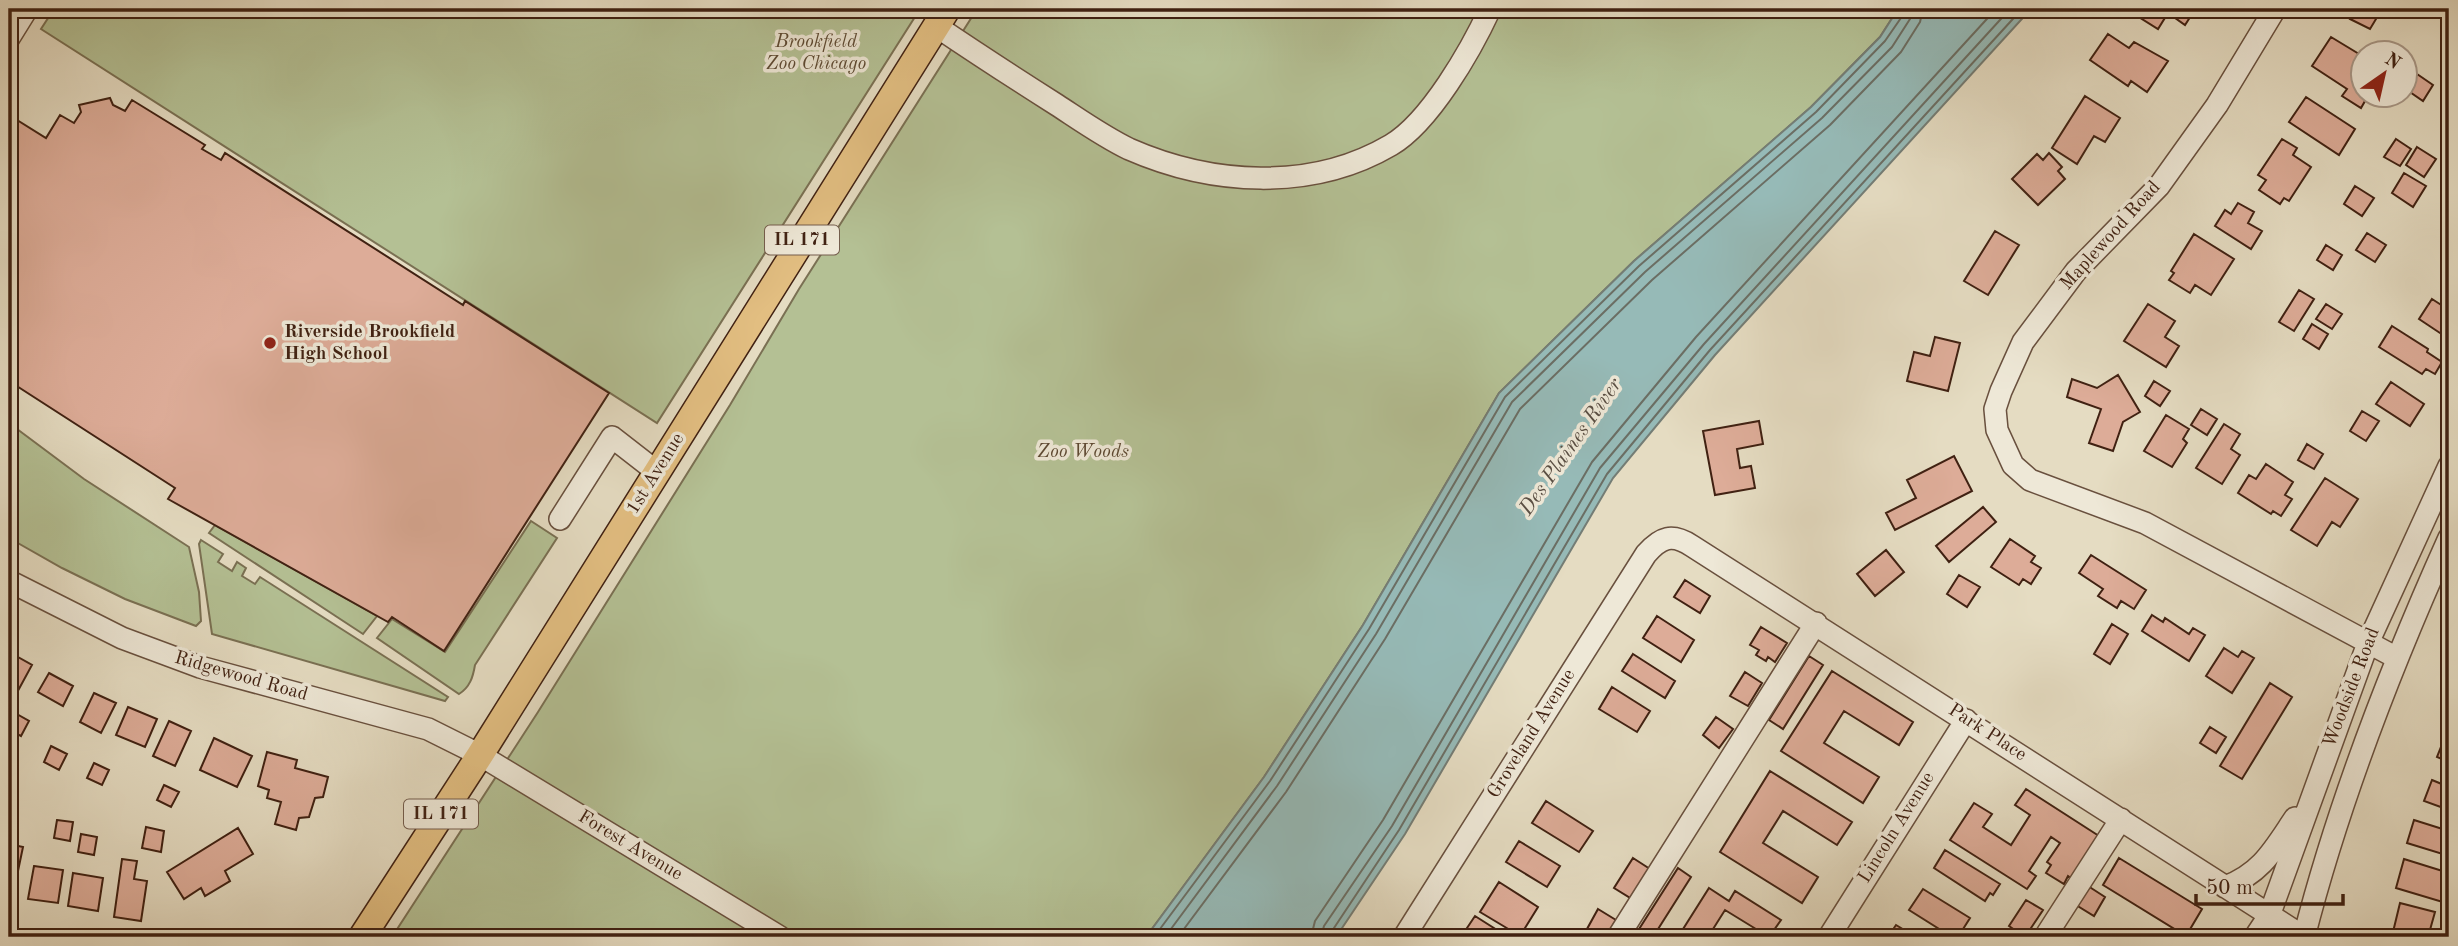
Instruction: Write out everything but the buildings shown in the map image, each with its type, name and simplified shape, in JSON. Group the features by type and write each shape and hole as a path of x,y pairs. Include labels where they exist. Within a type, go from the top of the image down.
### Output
{"main road":[{"name":"1st Avenue","path":"362,937 480,755 942,17"}],"street":[{"path":"9,38 27,9"},
{"path":"942,17 1094,129 1128,148 1172,165 1216,176 1261,180 1332,169 1353,163 1393,144 1426,113 1475,42 1490,9"},
{"name":"Maplewood Road","path":"2275,9 2217,105 2159,186 2076,271 2023,342 1995,409 1997,430 2013,466 2030,480 2146,523 2397,658"},
{"path":"560,519 612,437 657,472"},
{"name":"Woodside Road","path":"2255,937 2269,916 2368,643 2449,466"},
{"name":"Park Place","path":"1667,537 1684,541 1816,623 2304,937"},
{"name":"Groveland Avenue","path":"1404,937 1646,554 1667,537"},
{"name":"Woodside Road","path":"2304,937 2315,895 2366,741 2397,658 2449,538"},
{"name":"Ridgewood Road","path":"9,581 122,638 200,667 428,729 480,755"},
{"path":"1618,937 1816,623"},
{"name":"Lincoln Avenue","path":"1829,937 1966,720"},
{"name":"Forest Avenue","path":"480,755 780,937"},
{"path":"2225,887 2251,875 2266,861 2314,790"},
{"path":"2045,937 2121,819"}],"green space":[{"name":"Brookfield Zoo Chicago","path":"54,9 920,9 657,423 41,29"},
{"name":"Zoo Woods","path":"977,9 1898,9 1880,37 1811,107 1634,261 1499,393 1363,625 1264,777 1146,937 392,937 538,712 730,405 799,289"},
{"path":"9,423 84,479 189,547 199,592 201,621 196,626 125,599 9,538"},
{"path":"531,521 557,538 475,665 470,681 463,691 459,694 377,638 392,619 445,652"},
{"path":"215,525 377,616 363,634 209,533"},
{"path":"201,540 223,554 218,562 232,571 237,562 246,568 242,576 255,584 260,577 448,697 445,701 212,634 199,544"}],"water":[{"name":"Des Plaines River","path":"1898,9 2031,9 1715,355 1613,478 1405,834 1336,937 1146,937 1264,777 1363,625 1499,393 1634,261 1811,107 1880,37"}],"place":[{"name":"Riverside Brookfield High School","path":"270,343"}]}
